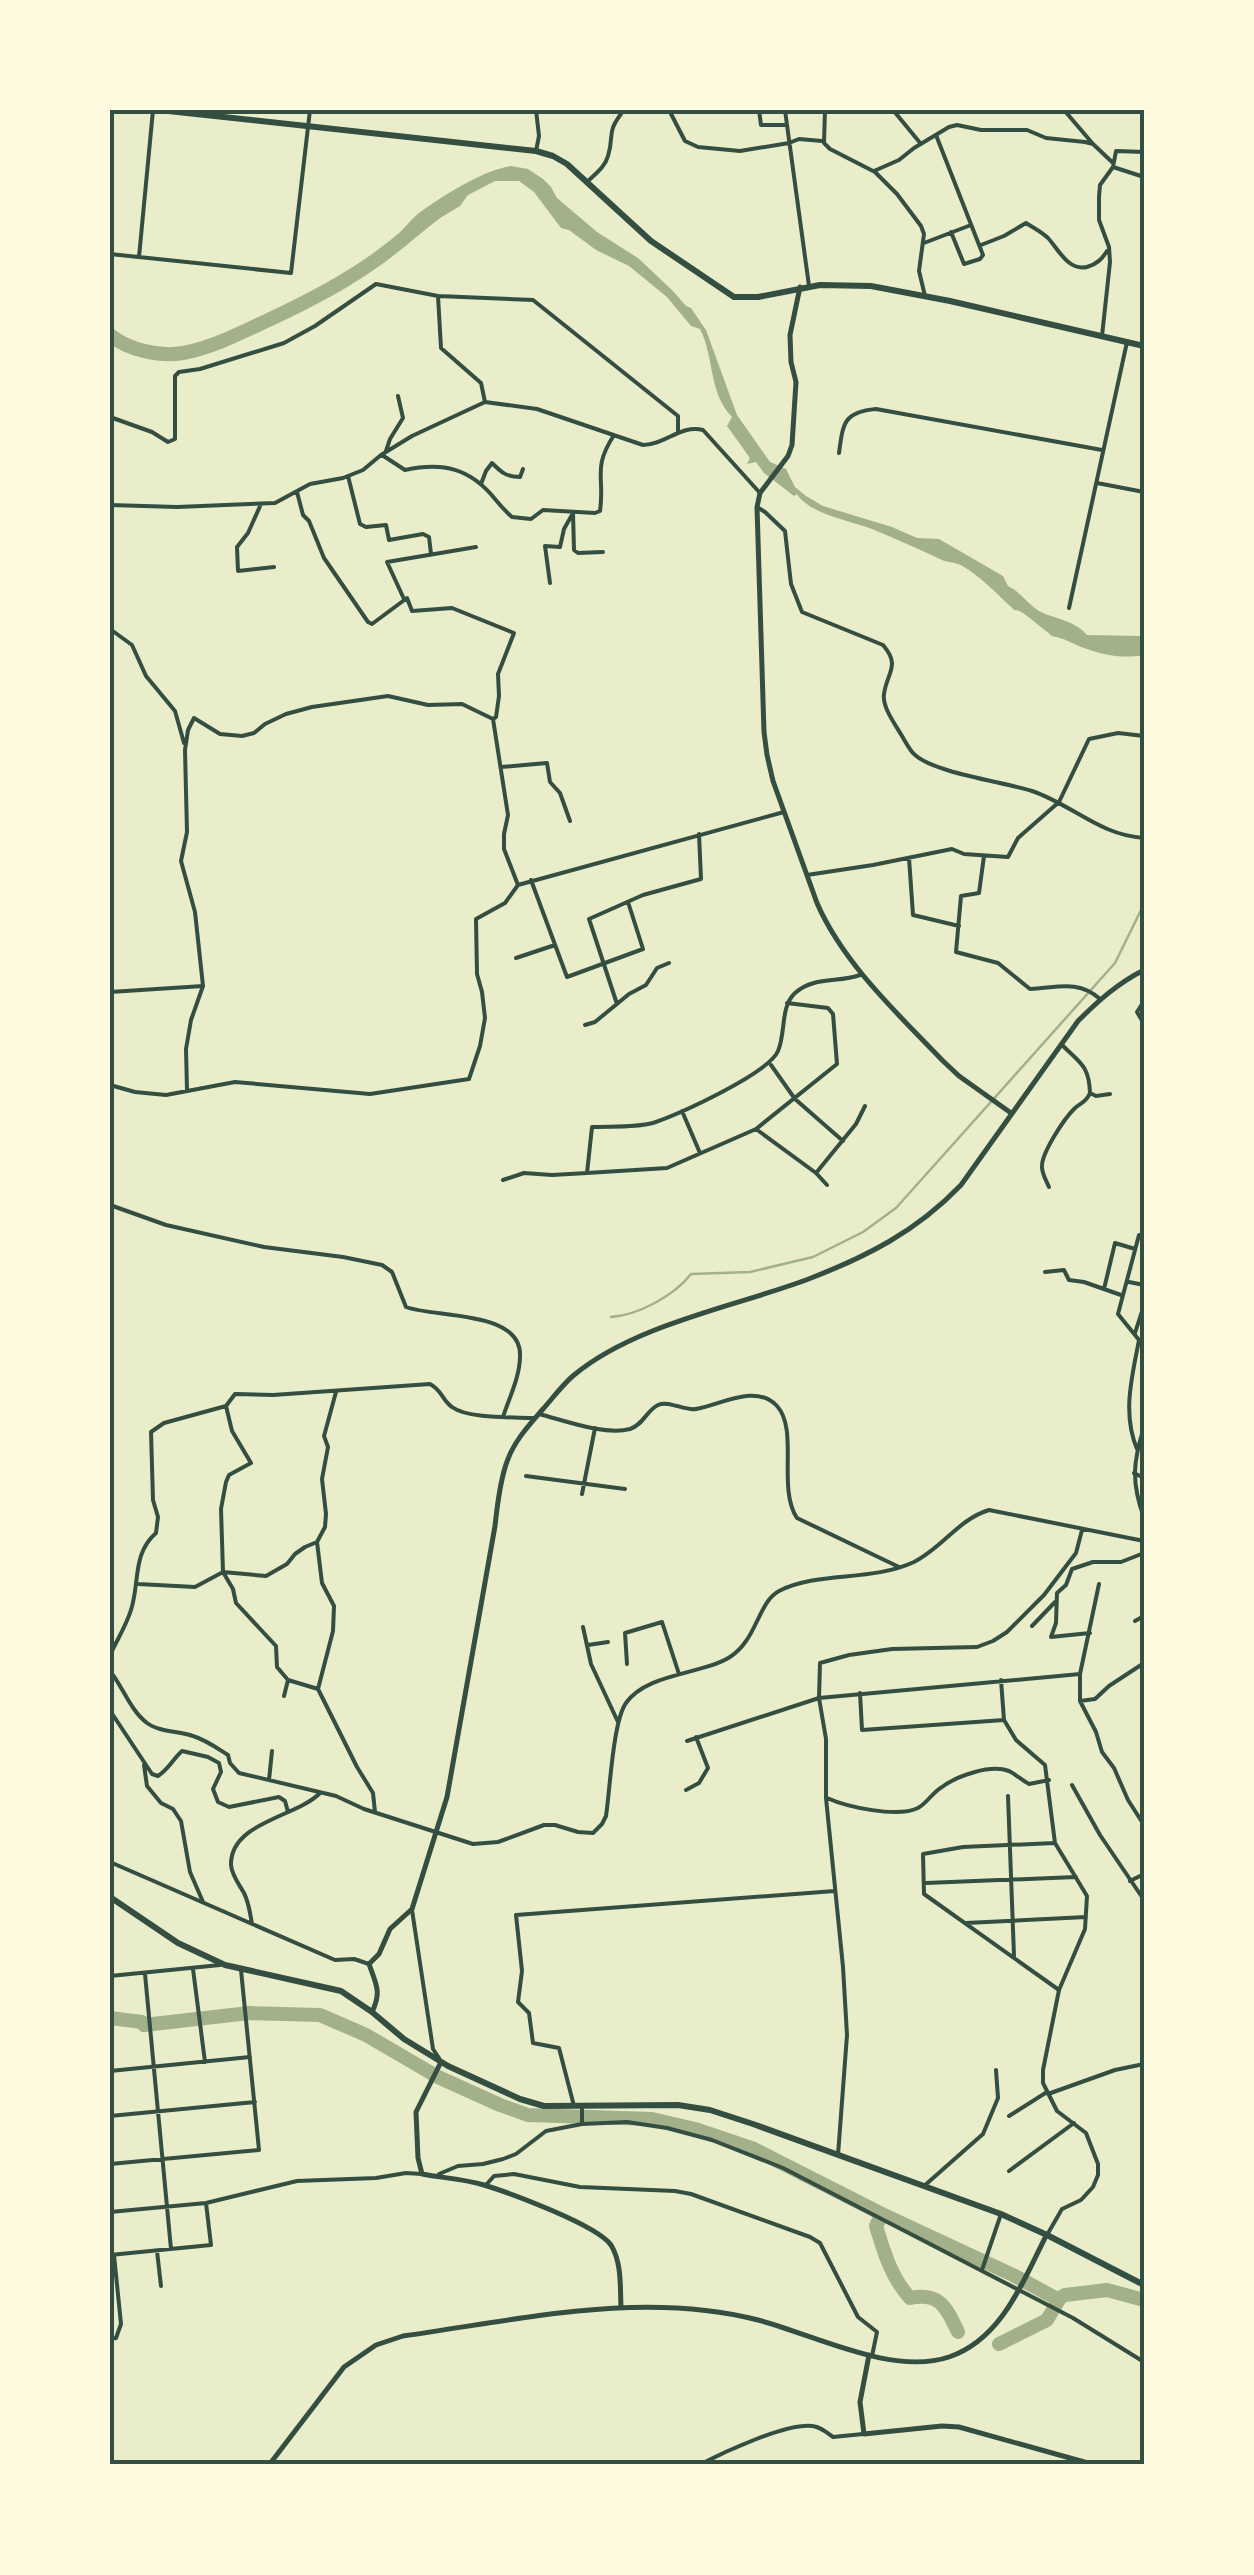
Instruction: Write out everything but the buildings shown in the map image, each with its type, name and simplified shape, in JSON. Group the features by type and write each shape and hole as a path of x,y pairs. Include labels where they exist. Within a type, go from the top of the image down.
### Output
{"main road":[{"path":"156,110 536,151 567,164 650,241 734,297 758,297 804,287 871,286 1144,346"},
{"path":"110,1898 178,1943 225,1965 340,1991 440,2066 520,2099 544,2106 678,2105 710,2110 1001,2214 1144,2285"}],"street":[{"path":"139,257 156,110"},
{"path":"110,254 290,273 310,110"},
{"path":"536,110 536,151"},
{"path":"587,182 608,158 611,126 624,110"},
{"path":"669,110 686,141 698,147 740,152 799,140 824,141"},
{"path":"759,110 762,125 786,126"},
{"path":"786,110 804,287 790,336 796,382 792,445 762,490 757,508 764,732 773,781 825,922 843,950 958,1076 1011,1112"},
{"path":"825,110 824,141 830,149 874,171 921,226 924,234 919,271 925,296"},
{"path":"893,110 921,144"},
{"path":"1064,110 1112,165 1144,176"},
{"path":"874,171 957,125 981,130 1028,130 1046,138 1093,144"},
{"path":"936,135 983,255 980,259 964,264 951,232"},
{"path":"1102,336 1110,262 1099,220 1100,185 1116,151 1144,152"},
{"path":"979,246 1026,223 1045,235 1073,266 1083,268 1099,262 1108,247"},
{"path":"923,243 971,225"},
{"path":"110,417 168,442 174,438 175,376 179,372 284,342 376,284 438,296 533,300 678,416 678,432"},
{"path":"438,296 441,348 481,383 486,402"},
{"path":"1070,608 1126,342"},
{"path":"384,453 404,418 398,396"},
{"path":"110,505 177,508 275,503 310,484 363,470 412,436 486,402 537,409 643,445 653,445 678,432 703,430 762,490"},
{"path":"840,454 842,429 849,416 876,409 1102,450"},
{"path":"384,453 405,470 421,466 454,468 481,485 512,517 532,518 543,510 600,511 600,465 614,435"},
{"path":"481,485 492,463 502,474 512,477 520,477 523,469"},
{"path":"348,476 360,524 386,525 389,540 423,534 429,537 431,554"},
{"path":"1096,483 1144,492"},
{"path":"297,492 303,515 324,558 368,622 372,624 404,600"},
{"path":"260,504 248,533 237,547 238,570 274,567"},
{"path":"757,508 786,531 791,584 802,612 883,644 891,654 892,672 883,697 914,754 942,767 1059,802 1109,832 1144,838"},
{"path":"573,513 574,550 603,552"},
{"path":"550,583 545,546 560,547 573,513"},
{"path":"404,600 387,562 476,547"},
{"path":"404,600 412,611 452,608 514,634 498,674 500,696 493,719 508,814 504,850 518,885"},
{"path":"110,629 132,645 146,676 175,710 185,750 188,832 181,861 195,912 202,986 186,1049 187,1090"},
{"path":"185,750 194,718 220,734 242,736 286,714 388,696 428,706 462,704 493,719"},
{"path":"807,875 952,849 964,854 1008,857 1018,838 1059,802 1089,739 1118,733 1144,736"},
{"path":"501,767 547,762 550,782 560,793 570,822"},
{"path":"110,1085 166,1095 236,1082 370,1094 469,1079 484,1018 477,974 476,919 505,903 518,885 531,880 784,812"},
{"path":"617,1004 589,918 643,895 701,879 699,834"},
{"path":"909,856 913,916 958,926"},
{"path":"984,856 978,893 961,896 956,952 998,962 1030,989 1089,988 1100,999"},
{"path":"531,880 567,977 643,949 628,902"},
{"path":"516,958 555,945"},
{"path":"585,1025 646,985 658,968 668,963"},
{"path":"422,2174 416,2112 440,2066 412,1908 447,1797 496,1506 515,1445 575,1374 627,1342 807,1279 915,1227 961,1186 1078,1021 1100,999 1144,970"},
{"path":"586,1173 592,1127 652,1123 706,1100 770,1064 778,1052 792,995 813,982 848,980 862,974"},
{"path":"110,992 202,986"},
{"path":"1144,1002 1136,1012 1144,1024"},
{"path":"503,1180 524,1172 552,1175 667,1168 756,1129 837,1064 828,1008 788,1004"},
{"path":"1049,1187 1041,1167 1044,1157 1060,1128 1090,1093 1086,1069 1060,1043"},
{"path":"770,1064 796,1099 843,1142"},
{"path":"1090,1093 1110,1094"},
{"path":"816,1174 856,1124 865,1106"},
{"path":"682,1110 700,1152"},
{"path":"756,1129 827,1185"},
{"path":"110,1205 166,1225 264,1247 382,1264 392,1272 406,1307 496,1324 511,1333 521,1351 518,1374 502,1417"},
{"path":"1137,1450 1128,1393 1139,1340 1118,1314 1144,1228"},
{"path":"1104,1290 1115,1242 1136,1249"},
{"path":"1044,1272 1064,1270 1069,1280 1123,1296"},
{"path":"1127,1281 1144,1285"},
{"path":"1134,1332 1144,1305"},
{"path":"110,1655 127,1624 138,1584 138,1559 156,1533 151,1432 164,1424 226,1406 236,1394 430,1384 440,1388 455,1410 630,1429 663,1403 688,1409 740,1398 764,1398 774,1403 783,1417 790,1506 797,1518 899,1567"},
{"path":"336,1391 324,1436 328,1446 322,1480 326,1514 317,1542 322,1583 334,1606 334,1631 318,1689 356,1767 374,1793 375,1812"},
{"path":"226,1406 232,1430 251,1463 229,1475 226,1482 221,1509 222,1572 233,1589 236,1603 276,1646 277,1667 288,1680 318,1689"},
{"path":"1144,1427 1134,1473 1144,1518"},
{"path":"582,1494 595,1428"},
{"path":"1134,1473 1144,1478"},
{"path":"526,1476 625,1489"},
{"path":"110,1671 150,1726 197,1737 228,1755 239,1774 336,1796 473,1844 498,1842 544,1825 593,1832 606,1816 618,1722 632,1696 679,1674 715,1666 742,1648 766,1603 776,1593 807,1583 878,1574 911,1564 933,1552 961,1524 989,1510 1144,1542"},
{"path":"838,2155 847,2035 826,1798 820,1663 892,1649 977,1647 993,1641 1044,1595 1076,1553 1082,1530"},
{"path":"138,1584 195,1587 222,1572 266,1576 317,1542"},
{"path":"1090,1633 1050,1637 1056,1623 1056,1593 1066,1584 1072,1569 1094,1562 1121,1562 1144,1553"},
{"path":"1099,1584 1080,1674 1080,1701 1102,1752 1144,1825"},
{"path":"1032,1626 1055,1602"},
{"path":"1135,1621 1144,1616"},
{"path":"628,1664 626,1633 662,1622 679,1674"},
{"path":"583,1627 590,1664 618,1722"},
{"path":"586,1645 608,1642"},
{"path":"1080,1701 1095,1699 1144,1663"},
{"path":"687,1740 819,1698 1080,1674"},
{"path":"284,1696 288,1680"},
{"path":"269,2465 344,2367 376,2345 403,2336 621,2307 663,2306 726,2313 893,2362 929,2362 962,2352 994,2327 1062,2210 1082,2200 1098,2175 1098,2164 1086,2133 1057,2111 1044,2083 1043,2070 1060,1990 1085,1929 1088,1896 1055,1843 1045,1765 1016,1740 1004,1720 1001,1680"},
{"path":"860,1693 862,1730 1004,1720"},
{"path":"110,1702 111,1712 152,1774 158,1776 169,1768 182,1751 208,1756 219,1763 221,1772 213,1789 218,1802 229,1807 279,1797 286,1801 288,1812"},
{"path":"686,1790 699,1783 708,1768 696,1737"},
{"path":"269,1780 272,1751"},
{"path":"144,1760 147,1786 162,1803 174,1808 181,1821 187,1862 203,1903"},
{"path":"826,1798 843,1805 907,1810 919,1808 940,1787 981,1771 1006,1770 1028,1784 1049,1780"},
{"path":"1072,1785 1144,1900"},
{"path":"252,1924 250,1907 231,1869 236,1846 252,1829 311,1803 320,1794"},
{"path":"1008,1796 1014,1956"},
{"path":"1055,1843 962,1846 923,1854 924,1894 1060,1990"},
{"path":"110,1862 334,1960 354,1959 370,1964"},
{"path":"1130,1882 1144,1874"},
{"path":"924,1884 1076,1877"},
{"path":"582,2122 560,2048 533,2042 528,2013 518,2002 522,1972 516,1915 836,1890"},
{"path":"370,1964 390,1929 412,1908"},
{"path":"966,1923 1086,1918"},
{"path":"370,1964 379,1999 372,2012"},
{"path":"110,1976 225,1965"},
{"path":"192,1969 205,2062"},
{"path":"110,2164 259,2150 241,1969"},
{"path":"145,1974 171,2249"},
{"path":"110,2071 250,2057"},
{"path":"1009,2116 1048,2092 1144,2064"},
{"path":"924,2186 983,2134 998,2098 996,2070"},
{"path":"110,2116 255,2102"},
{"path":"434,2176 458,2166 503,2159 546,2131 582,2122 627,2122 667,2128 712,2140 783,2168 1020,2287 1144,2362"},
{"path":"1009,2171 1074,2123"},
{"path":"110,2212 206,2203 298,2182 406,2173 434,2176 485,2186 600,2233 616,2257 621,2307"},
{"path":"485,2186 494,2176 514,2174 580,2187 675,2191 712,2200 810,2236 820,2243 858,2318 877,2332 863,2378 860,2402 864,2434"},
{"path":"110,2339 116,2338 121,2324 112,2255 210,2244 206,2203"},
{"path":"982,2268 1001,2214"},
{"path":"157,2250 162,2286"},
{"path":"699,2465 789,2428 808,2425 833,2437 959,2427 1095,2465"}],"shaded area":[{"path":"511,166 528,169 543,179 557,198 597,232 638,258 691,308 706,330 737,415 770,462 786,469 795,487 806,496 823,506 917,538 939,539 1003,576 1008,586 1037,609 1071,623 1087,635 1144,636 1144,655 1106,654 1052,636 961,565 820,512 764,473 756,462 747,464 750,458 727,426 732,417 715,386 700,329 691,326 667,297 629,266 561,228 534,192 519,181 495,181 468,195 460,206 405,246 397,236 416,215 450,192 489,172"}],"waterway":[{"path":"110,335 135,348 164,354 213,344 341,283 412,231"},
{"path":"611,1317 655,1303 691,1274 750,1272 813,1257 863,1232 896,1208 1115,963 1144,904"},
{"path":"110,2018 144,2025 249,2013 320,2015 366,2035 438,2077 528,2115 652,2119 754,2149 882,2214 876,2226 898,2282 910,2298 928,2297 941,2303 958,2332"},
{"path":"882,2214 1059,2300"},
{"path":"999,2344 1047,2320 1065,2295 1107,2290 1144,2300"}]}
